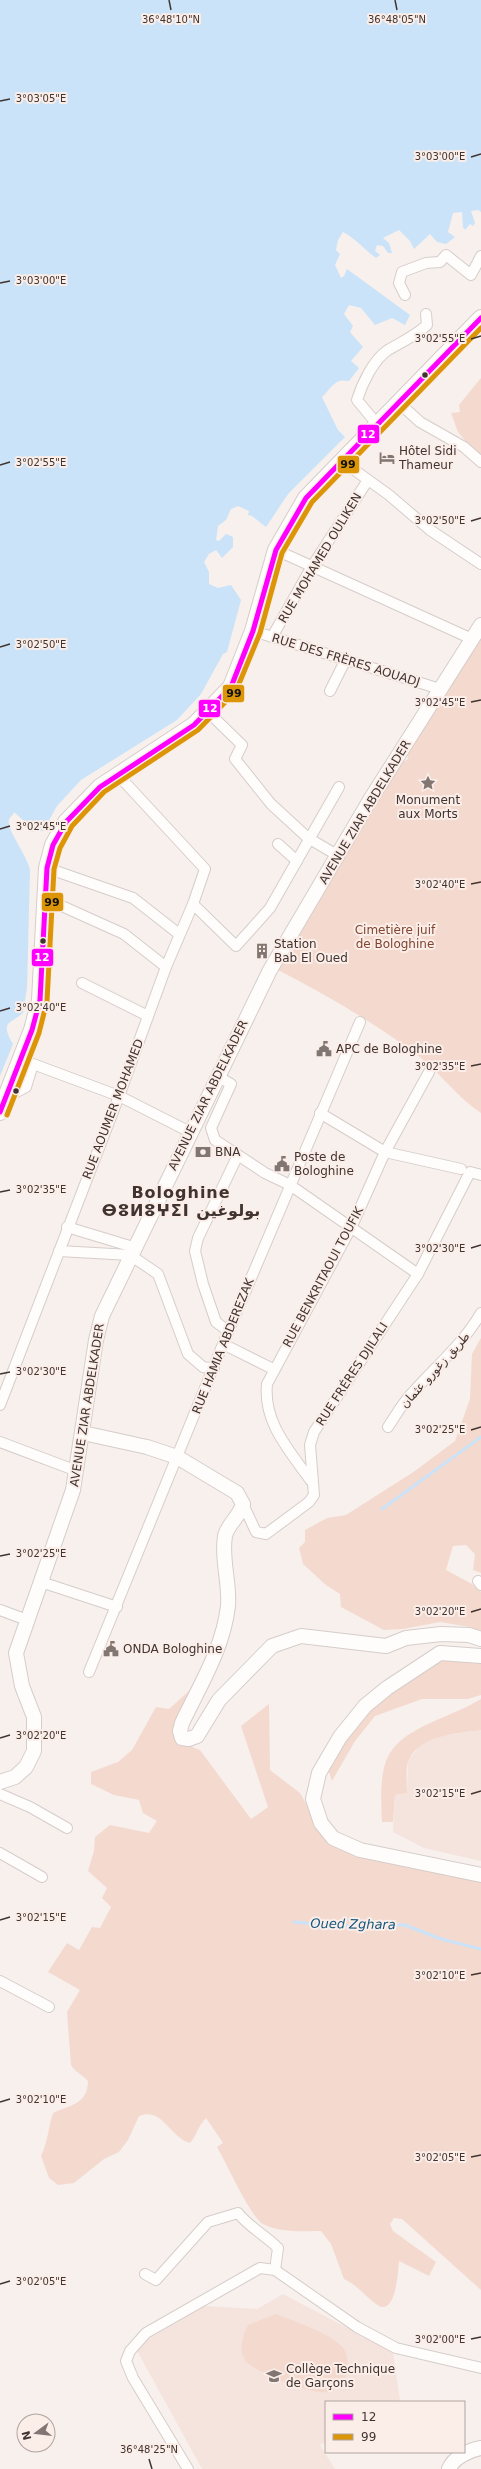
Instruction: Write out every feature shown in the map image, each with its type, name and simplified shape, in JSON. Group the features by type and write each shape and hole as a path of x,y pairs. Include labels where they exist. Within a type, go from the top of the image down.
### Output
{"main road":[{"path":"3,1105 32,1030 40,1000 43,962 44,898 47,868 53,845 66,822 100,787 119,776 194,725 231,687 253,631 276,550 306,498 481,318"},
{"name":"AVENUE ZIAR ABDELKADER","path":"0,1782 16,1777 26,1767 32,1755 34,1742 34,1717 22,1686 16,1654 67,1510 77,1471 96,1340 102,1316 132,1251 270,970 337,855 481,625"},
{"path":"83,1433 147,1447 177,1457 237,1493 243,1504 241,1512 225,1535 228,1606 221,1638 206,1676 182,1722 180,1731 182,1738 189,1739 196,1736 219,1700 272,1646 306,1636 386,1646 406,1638 441,1634 469,1635 481,1638"},
{"path":"481,1656 440,1654 387,1688 365,1706 340,1738 319,1773 313,1799 321,1823 333,1838 360,1850 481,1875"},
{"path":"449,2469 452,2462 473,2449 481,2448"}],"street":[{"path":"406,295 399,283 402,272 426,263 440,262 446,255 472,275 481,256"},
{"path":"378,424 357,400 360,388 379,359 387,351 417,334 427,325 426,314"},
{"path":"398,402 420,422 464,447 481,462"},
{"path":"342,461 430,530 481,564"},
{"name":"RUE MOHAMED OULIKEN","path":"272,637 311,568 368,480"},
{"path":"276,550 311,568 472,639"},
{"name":"RUE DES FRÈRES AOUADJ","path":"253,631 345,661 440,689"},
{"path":"330,691 345,661"},
{"path":"207,711 242,745 234,759 271,804 308,838 337,855"},
{"name":"RUE AOUMER MOHAMED","path":"0,1405 67,1227 119,1096 166,967 193,904 205,869 119,776"},
{"path":"193,904 236,946 270,908 297,862 308,838 339,787"},
{"path":"278,844 297,862"},
{"path":"47,868 133,898 179,934"},
{"path":"44,898 124,934 166,967"},
{"path":"82,983 148,1016"},
{"name":"RUE HAMIA ABDEREZAK","path":"89,1672 117,1607 228,1331 360,1022"},
{"path":"3,1105 26,1087 33,1064 119,1096 190,1132"},
{"name":"RUE BENKRITAOUI TOUFIK","path":"312,1482 279,1436 270,1416 266,1400 267,1384 273,1369 352,1226 385,1152 429,1072"},
{"path":"217,1076 231,1084 211,1128 215,1140 265,1174 290,1185 352,1226 418,1274"},
{"path":"320,1113 385,1152 466,1170 481,1175"},
{"path":"228,1331 216,1322 203,1284 195,1251 198,1238 238,1155"},
{"name":"RUE FRÉRES DJILALI","path":"243,1504 256,1532 266,1534 309,1502 314,1495 310,1445 314,1432 418,1274 466,1170"},
{"path":"67,1227 132,1251 158,1274 188,1354 203,1367 214,1369"},
{"path":"59,1251 132,1251"},
{"name":"طريق زغورو عثمان","path":"388,1427 412,1392 452,1353 471,1330 481,1313"},
{"path":"223,1344 273,1369"},
{"path":"0,1442 77,1471"},
{"path":"41,1582 117,1607"},
{"path":"0,1610 27,1620"},
{"path":"0,1794 30,1807 66,1828"},
{"path":"0,1853 42,1878"},
{"path":"0,1981 49,2007"},
{"path":"145,2274 156,2280 208,2222 238,2213 246,2223 266,2236 278,2248 275,2270"},
{"path":"188,2469 133,2378 126,2362 130,2351 146,2333 260,2268 275,2270 358,2327 396,2348 481,2368"}],"shaded area":[{"path":"481,1730 481,1861 424,1848 393,1832 395,1795 407,1793 408,1760 423,1743 441,1736"},
{"name":"Collège Technique de Garçons","path":"283,2294 393,2352 400,2400 325,2401 325,2442 320,2445 335,2469 202,2469 135,2347 205,2306 257,2309"}],"green space":[{"path":"481,378 481,460 458,432 451,413 460,412 459,405"},
{"name":"Cimetière juif de Bologhine","path":"481,639 481,1113 465,1100 429,1065 404,1045 350,1010 276,969 402,763 408,759 407,751"},
{"path":"481,1338 481,1573 473,1570 475,1554 466,1545 453,1546 446,1570 472,1584 481,1592 481,1632 470,1627 440,1622 403,1629 384,1630 341,1607 340,1594 326,1585 303,1564 299,1548 305,1542 305,1530 327,1518 346,1515 415,1471 455,1441 470,1399 472,1354"},
{"path":"452,1656 481,1659 481,1695 468,1699 422,1699 375,1716 355,1741 332,1781 328,1769 363,1713 381,1689"},
{"path":"199,1685 180,1742 200,1750 251,1819 268,1807 241,1726 269,1704 270,1770 300,1793 325,1837 339,1849 481,1880 481,2290 402,2219 394,2218 390,2224 393,2231 436,2262 429,2276 399,2261 397,2283 392,2300 388,2305 383,2307 376,2304 357,2287 344,2279 331,2244 321,2231 292,2231 276,2229 263,2224 258,2220 252,2212 217,2147 223,2143 206,2118 190,2143 183,2140 160,2119 147,2114 139,2116 128,2140 119,2152 104,2159 74,2183 58,2185 49,2178 41,2156 53,2113 77,2103 85,2095 88,2081 71,2065 67,2012 80,1990 48,1972 67,1943 79,1950 92,1927 100,1928 111,1907 102,1898 107,1888 88,1871 94,1851 95,1837 110,1825 149,1833 157,1821 143,1813 139,1800 114,1795 91,1784 91,1772 118,1762 132,1750 156,1707 169,1709 191,1689"},
{"path":"481,1699 481,1730 451,1734 431,1740 423,1744 415,1751 408,1762 407,1793 395,1795 393,1822 382,1822 382,1777 386,1760 397,1744 407,1736 432,1722"},
{"path":"276,2314 323,2333 339,2343 344,2349 348,2367 345,2379 338,2387 329,2392 311,2391 272,2377 260,2371 245,2360 242,2347 244,2333 248,2325"}],"water":[{"path":"0,0 481,0 481,212 478,210 471,211 475,223 473,226 470,224 465,230 463,227 462,212 453,213 448,232 455,237 446,244 437,242 430,234 414,249 410,241 399,230 383,238 389,243 392,253 388,253 383,246 377,245 375,251 380,255 376,258 352,237 343,232 338,240 336,250 340,254 335,265 341,278 344,276 347,269 410,315 405,325 392,318 375,325 361,308 349,305 344,314 353,326 350,332 363,347 351,361 359,368 349,381 344,380 337,382 322,397 338,430 345,437 288,494 266,527 252,516 248,515 249,511 238,506 231,509 226,520 218,526 216,540 219,541 226,534 233,537 233,547 222,558 216,550 209,554 204,562 209,572 209,584 218,588 231,585 241,600 227,652 223,654 201,694 177,720 81,780 57,806 43,831 30,832 24,821 14,812 9,819 11,830 30,870 27,988 23,1013 10,1022 7,1027 9,1037 13,1044 0,1076"}],"waterway":[{"path":"382,1509 481,1437"},
{"name":"Oued Zghara","path":"294,1922 337,1926 405,1925 441,1939 481,1949"}],"transit line":[{"name":"12","path":"0,1112 32,1030 40,1000 47,868 53,845 66,822 100,787 194,725 231,687 253,631 276,550 306,498 481,318"},
{"name":"99","path":"7,1115 39,1033 47,1001 54,869 60,848 72,826 104,792 198,730 236,691 260,633 282,553 312,502 481,328"}],"place":[{"name":"Hôtel Sidi Thameur","path":"387,458"},
{"name":"Monument aux Morts","path":"428,783"},
{"name":"Station Bab El Oued","path":"262,951"},
{"name":"APC de Bologhine","path":"324,1049"},
{"name":"BNA","path":"203,1152"},
{"name":"Poste de Bologhine","path":"282,1164"},
{"name":"ONDA Bologhine","path":"111,1649"},
{"name":"Collège Technique de Garçons","path":"274,2376"}],"district":[{"name":"Bologhine ⴱⵓⵍⵓⵖⵉⵏ بولوغين","path":"181,1201"}]}
